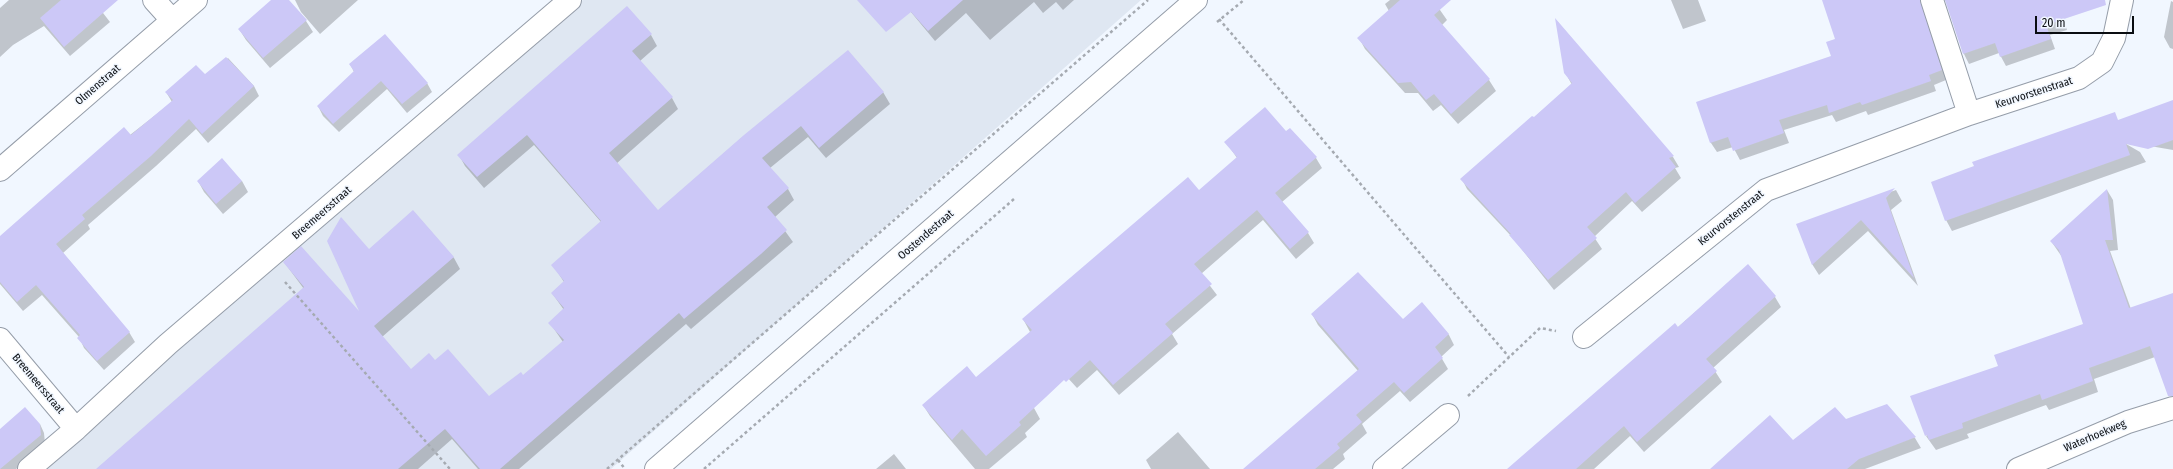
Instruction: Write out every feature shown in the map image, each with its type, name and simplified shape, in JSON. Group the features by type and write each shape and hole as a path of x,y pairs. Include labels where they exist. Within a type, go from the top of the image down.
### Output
{"street":[{"path":"154,0 172,20"},
{"name":"Olmenstraat","path":"0,170 196,0"},
{"name":"Breemeersstraat","path":"29,469 76,429 168,344 570,0"},
{"name":"Oostendestraat","path":"656,469 1196,0"},
{"path":"1932,0 1969,114"},
{"name":"Keurvorstenstraat","path":"1584,337 1766,190 1969,114 2079,78 2102,62 2114,38 2122,0"},
{"name":"Breemeersstraat","path":"0,338 76,429"},
{"name":"Waterhoekweg","path":"2018,469 2128,422 2173,408"},
{"path":"1384,469 1448,415"}],"path":[{"path":"607,469 1148,0"},
{"path":"1214,25 1244,0"},
{"path":"1215,15 1509,357"},
{"path":"704,469 1016,198"},
{"path":"266,261 450,469"},
{"path":"1448,415 1540,328 1584,337"},
{"path":"618,460 625,469"}],"shaded area":[{"path":"583,0 1141,0 611,469 37,469"}],"building":[{"path":"61,0 118,0 64,47 40,18"},
{"path":"271,0 289,0 307,20 263,58 238,29"},
{"path":"857,0 963,0 928,31 911,12 886,32"},
{"path":"1400,0 1451,0 1434,15 1490,79 1451,114 1434,94 1426,100 1411,82 1398,83 1357,38"},
{"path":"1822,0 1920,0 1942,70 1929,75 1931,81 1862,105 1860,102 1829,113 1827,105 1779,120 1784,133 1733,151 1728,137 1710,143 1696,102 1831,56 1826,42 1835,39"},
{"path":"1945,0 2105,0 2106,5 2046,25 2051,39 2000,57 1995,43 1963,54"},
{"path":"627,6 652,34 632,51 673,97 609,153 658,210 744,135 848,50 884,92 819,148 801,126 762,158 789,188 767,207 787,230 761,254 684,319 679,313 500,469 480,469 445,429 398,469 96,469 304,287 283,262 301,246 359,311 327,241 341,217 369,249 413,210 454,257 374,326 411,369 429,353 435,360 448,349 489,396 521,372 523,375 564,340 548,323 564,308 551,293 564,281 551,265 601,221 527,135 477,177 457,155"},
{"path":"1555,18 1674,156 1669,158 1676,167 1635,203 1626,192 1587,227 1597,238 1548,280 1509,235 1511,234 1460,179 1572,83 1564,73"},
{"path":"385,34 428,83 402,104 381,81 333,124 317,106 354,71 349,64"},
{"path":"226,57 254,86 202,134 189,119 151,156 82,215 85,219 56,244 130,332 97,361 77,338 80,335 36,285 17,302 0,282 0,236 124,127 131,135 173,100 165,92 196,65 205,74"},
{"path":"2173,100 2173,140 2148,149 2126,144 2130,155 1945,221 1931,182 1974,166 1972,162 2115,112 2118,120"},
{"path":"1265,107 1286,131 1290,128 1317,157 1275,193 1309,232 1290,249 1257,210 1194,264 1212,284 1165,324 1173,333 1113,385 1090,360 1066,382 1064,380 1019,422 1021,425 986,456 962,429 952,440 922,405 967,366 976,377 1032,330 1022,319 1188,177 1199,190 1237,157 1224,142"},
{"path":"222,158 242,181 216,204 197,181"},
{"path":"1895,188 1886,198 1914,278 1861,220 1812,265 1796,224"},
{"path":"2107,189 2113,240 2105,240 2129,308 2173,293 2173,396 2168,396 2150,346 2089,368 2093,381 2042,400 2040,394 1962,423 1963,428 1929,440 1927,435 1925,436 1910,396 1998,366 1994,355 2083,324 2059,250 2050,241"},
{"path":"1748,264 1776,296 1706,359 1717,371 1637,442 1624,426 1576,469 1507,469 1675,323 1678,327"},
{"path":"1358,272 1403,319 1422,302 1449,334 1435,347 1443,358 1404,393 1394,382 1356,415 1362,422 1337,444 1340,448 1315,469 1243,469 1359,369 1311,314"},
{"path":"1887,404 1916,437 1859,459 1847,469 1710,469 1770,415 1793,440 1835,407 1846,419"},
{"path":"25,407 40,424 41,435 0,469 0,429"}]}
